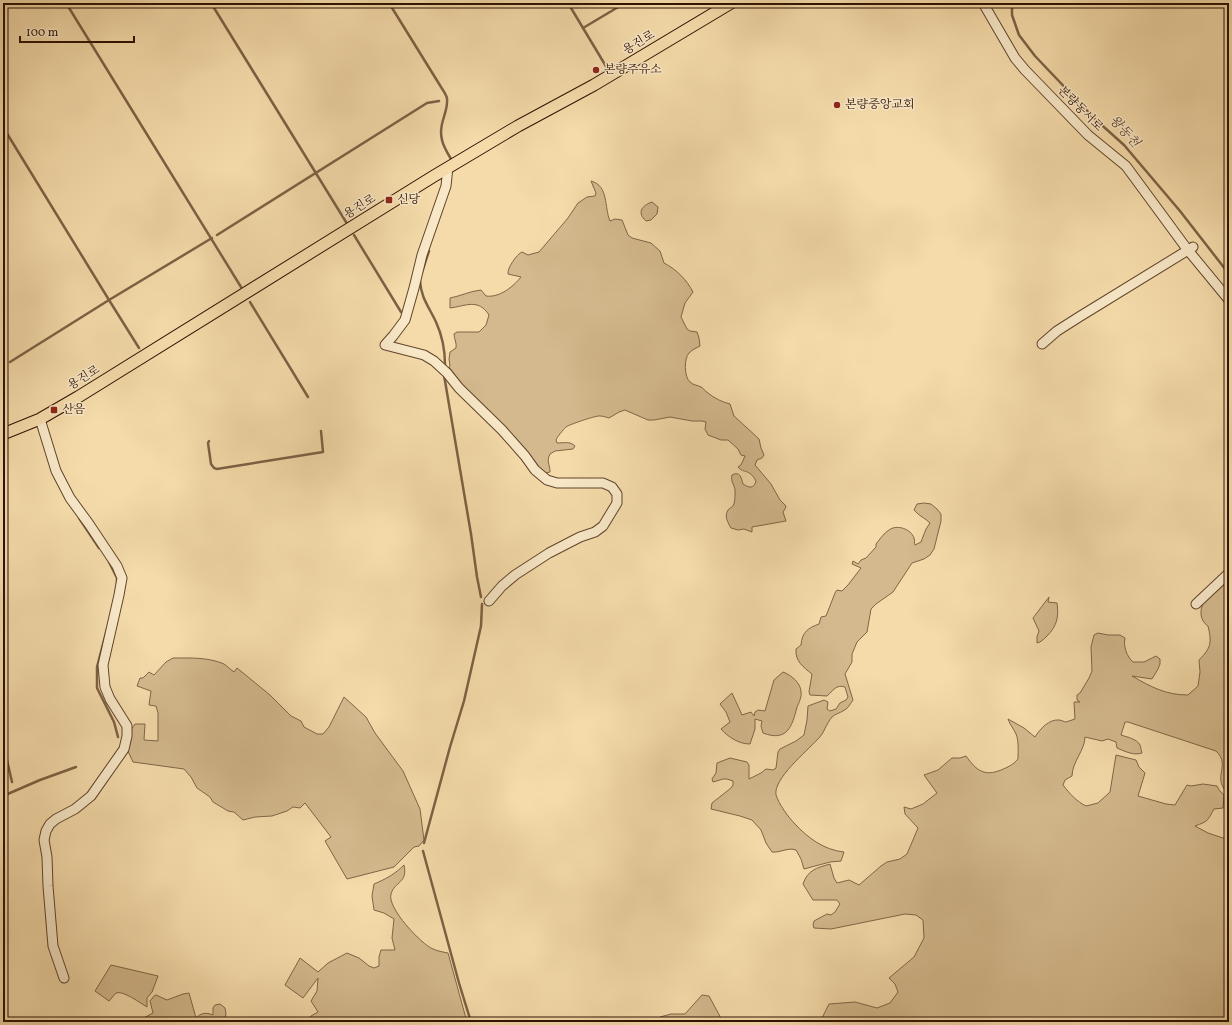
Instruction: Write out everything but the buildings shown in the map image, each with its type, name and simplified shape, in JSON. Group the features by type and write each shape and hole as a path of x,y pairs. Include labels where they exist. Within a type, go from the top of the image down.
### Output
{"main road":[{"name":"용진로","path":"3,434 40,419 78,397 448,167 518,126 594,85 731,3"}],"street":[{"name":"본량동서로","path":"983,3 1007,44 1025,70 1088,136 1126,166 1229,300"},
{"path":"448,167 446,186 422,255 405,320 394,336 385,345 424,355 434,361 447,372 459,388 502,430 535,470 547,480 557,483 603,483 612,487 617,494 616,503 603,526 595,532 580,537 548,553 502,586 489,600"},
{"path":"1042,344 1057,331 1190,248"},
{"path":"40,419 56,471 70,498 117,566 122,578 103,665 105,687 110,699 126,726 127,736 124,749 91,796 75,809 56,819 50,824 46,831 44,840 47,856 53,946 64,978"},
{"path":"1196,604 1229,573"}],"shaded area":[{"path":"591,181 601,187 610,221 615,219 622,220 628,235 632,238 651,243 660,251 664,263 677,272 691,288 693,292 685,303 681,317 687,329 697,332 700,346 687,355 686,372 688,380 691,383 702,387 715,398 730,404 734,416 759,439 764,455 762,458 757,460 755,465 771,484 780,500 786,506 783,512 786,521 752,527 752,532 744,529 738,530 731,528 726,515 728,510 735,502 735,491 732,475 738,474 741,477 743,484 749,487 753,487 756,481 751,474 738,467 741,465 745,456 741,455 738,449 728,440 721,440 708,435 705,429 706,422 670,417 648,420 625,410 609,418 598,416 588,419 566,427 560,434 556,440 557,443 569,443 575,446 573,449 555,451 550,454 548,461 550,472 546,473 540,469 460,382 449,367 450,352 456,348 454,334 457,332 479,332 486,325 489,315 481,306 471,304 450,308 450,298 481,290 486,296 491,296 501,294 510,288 521,277 508,274 509,268 515,258 522,252 528,255 539,252 568,218 578,203 587,197 595,196 596,193"},
{"path":"652,202 658,207 657,214 651,220 646,221 641,213 645,206"},
{"path":"917,504 931,504 941,514 941,521 934,549 930,555 924,559 912,563 893,592 871,609 867,632 857,642 852,654 852,662 845,674 853,700 846,709 832,717 819,738 785,773 776,788 776,795 781,806 800,829 823,846 844,852 841,861 830,862 804,869 796,850 790,849 772,852 766,843 761,830 752,820 711,809 712,803 733,785 733,781 727,779 713,782 712,779 716,773 717,763 730,758 747,762 749,765 749,779 766,769 773,770 776,768 778,752 780,749 804,735 808,706 824,700 828,702 827,709 830,711 836,709 840,703 846,700 848,697 845,687 842,686 835,688 827,696 810,695 809,692 812,674 798,660 796,649 801,645 806,631 819,624 821,617 826,616 837,590 842,591 861,568 852,564 853,561 858,564 861,560 866,558 876,547 876,544 885,533 892,528 903,528 910,532 914,539 915,545 921,542 930,523 914,510"},
{"path":"1229,578 1229,794 1221,783 1222,762 1216,751 1128,722 1125,722 1121,735 1137,741 1140,745 1142,753 1132,754 1117,748 1116,742 1108,739 1102,741 1085,737 1083,747 1074,766 1072,776 1065,780 1063,785 1073,797 1086,806 1098,803 1110,792 1116,755 1136,760 1139,767 1145,773 1138,796 1175,805 1187,785 1191,786 1203,784 1217,786 1224,795 1223,808 1214,809 1207,820 1195,826 1208,833 1229,840 1229,1022 820,1022 829,1004 855,1002 877,1008 890,1003 898,992 895,984 889,978 914,957 924,938 923,920 916,915 905,914 831,929 814,928 814,921 827,914 831,915 840,904 837,900 813,900 803,884 807,876 813,870 830,864 837,883 849,880 859,885 887,862 900,859 907,854 918,828 905,814 904,807 911,809 923,804 937,793 924,775 938,770 952,758 966,756 973,765 981,771 990,773 1006,768 1012,764 1018,759 1018,743 1016,734 1008,719 1024,728 1035,737 1042,728 1052,721 1059,720 1066,722 1075,719 1074,702 1080,702 1077,700 1077,695 1080,693 1092,671 1091,647 1094,635 1098,633 1120,635 1125,638 1126,651 1133,662 1144,662 1156,656 1160,659 1158,669 1152,679 1132,676 1159,690 1173,694 1188,695 1198,686 1200,672 1199,660 1210,645 1208,626 1203,621 1201,615 1202,605 1216,589"},
{"path":"1049,597 1048,602 1057,603 1058,613 1055,625 1040,642 1037,643 1039,631 1033,618"},
{"path":"173,658 199,658 212,660 224,664 234,672 237,668 270,695 291,716 301,721 304,727 317,734 323,734 329,727 344,697 366,717 375,733 403,771 420,809 424,840 419,846 414,847 394,867 347,879 325,841 331,837 305,803 300,808 293,807 287,811 272,816 255,817 243,820 234,812 228,811 213,802 210,797 197,788 191,777 184,769 133,762 127,749 131,730 135,724 145,724 144,740 158,741 158,713 156,706 149,705 151,691 137,686 140,678 143,678 149,672 154,675 166,662"},
{"path":"783,672 792,677 801,689 800,700 793,721 787,731 778,736 763,733 761,726 762,721 755,719 755,729 750,744 746,744 730,737 721,729 730,722 726,712 720,704 732,693 742,715 751,712 754,716 755,712 758,710 765,711 774,680"},
{"path":"404,865 405,871 403,879 395,887 391,894 391,900 394,908 413,933 428,946 438,951 448,953 467,1022 306,1022 311,1016 318,1012 311,1001 317,991 318,978 303,998 285,985 300,958 318,972 328,963 347,953 359,958 369,966 374,968 379,966 381,950 395,950 392,938 394,919 384,913 374,910 372,896 374,884 390,876"},
{"path":"111,965 158,976 152,992 147,998 147,1007 123,993 116,993 109,1001 95,991"},
{"path":"189,993 196,1018 204,1014 213,1015 213,1008 215,1005 220,1004 225,1008 226,1014 224,1022 141,1022 140,1020 153,1013 150,1001 154,996 156,995 167,1000"},
{"path":"702,995 709,996 723,1022 657,1022 660,1017 671,1014 685,1014"}],"waterway":[{"path":"66,3 241,287"},
{"path":"211,3 346,222"},
{"path":"389,3 447,97 447,107 441,136 451,159"},
{"path":"568,3 607,68"},
{"path":"583,28 625,3"},
{"name":"왕동천","path":"1012,3 1012,15 1019,35 1035,56 1095,119 1124,145 1180,211 1229,274"},
{"path":"217,235 427,103 439,101"},
{"path":"3,127 139,348"},
{"path":"354,235 401,312"},
{"path":"10,362 212,238"},
{"path":"422,272 429,251"},
{"path":"420,281 424,297 440,332 444,349 445,365"},
{"path":"250,302 308,397"},
{"path":"444,375 481,597"},
{"path":"209,441 211,464 217,469 323,452 321,431"},
{"path":"79,518 99,548"},
{"path":"109,562 117,578 117,583"},
{"path":"424,843 464,701 481,626 482,604"},
{"path":"107,629 97,667 97,688 114,722 118,737"},
{"path":"3,743 12,782"},
{"path":"3,796 40,780 76,767"},
{"path":"423,851 471,1022"}],"place":[{"name":"본량주유소","path":"596,70"},
{"name":"본량중앙교회","path":"837,105"},
{"name":"신당","path":"389,200"},
{"name":"산음","path":"54,410"}]}
